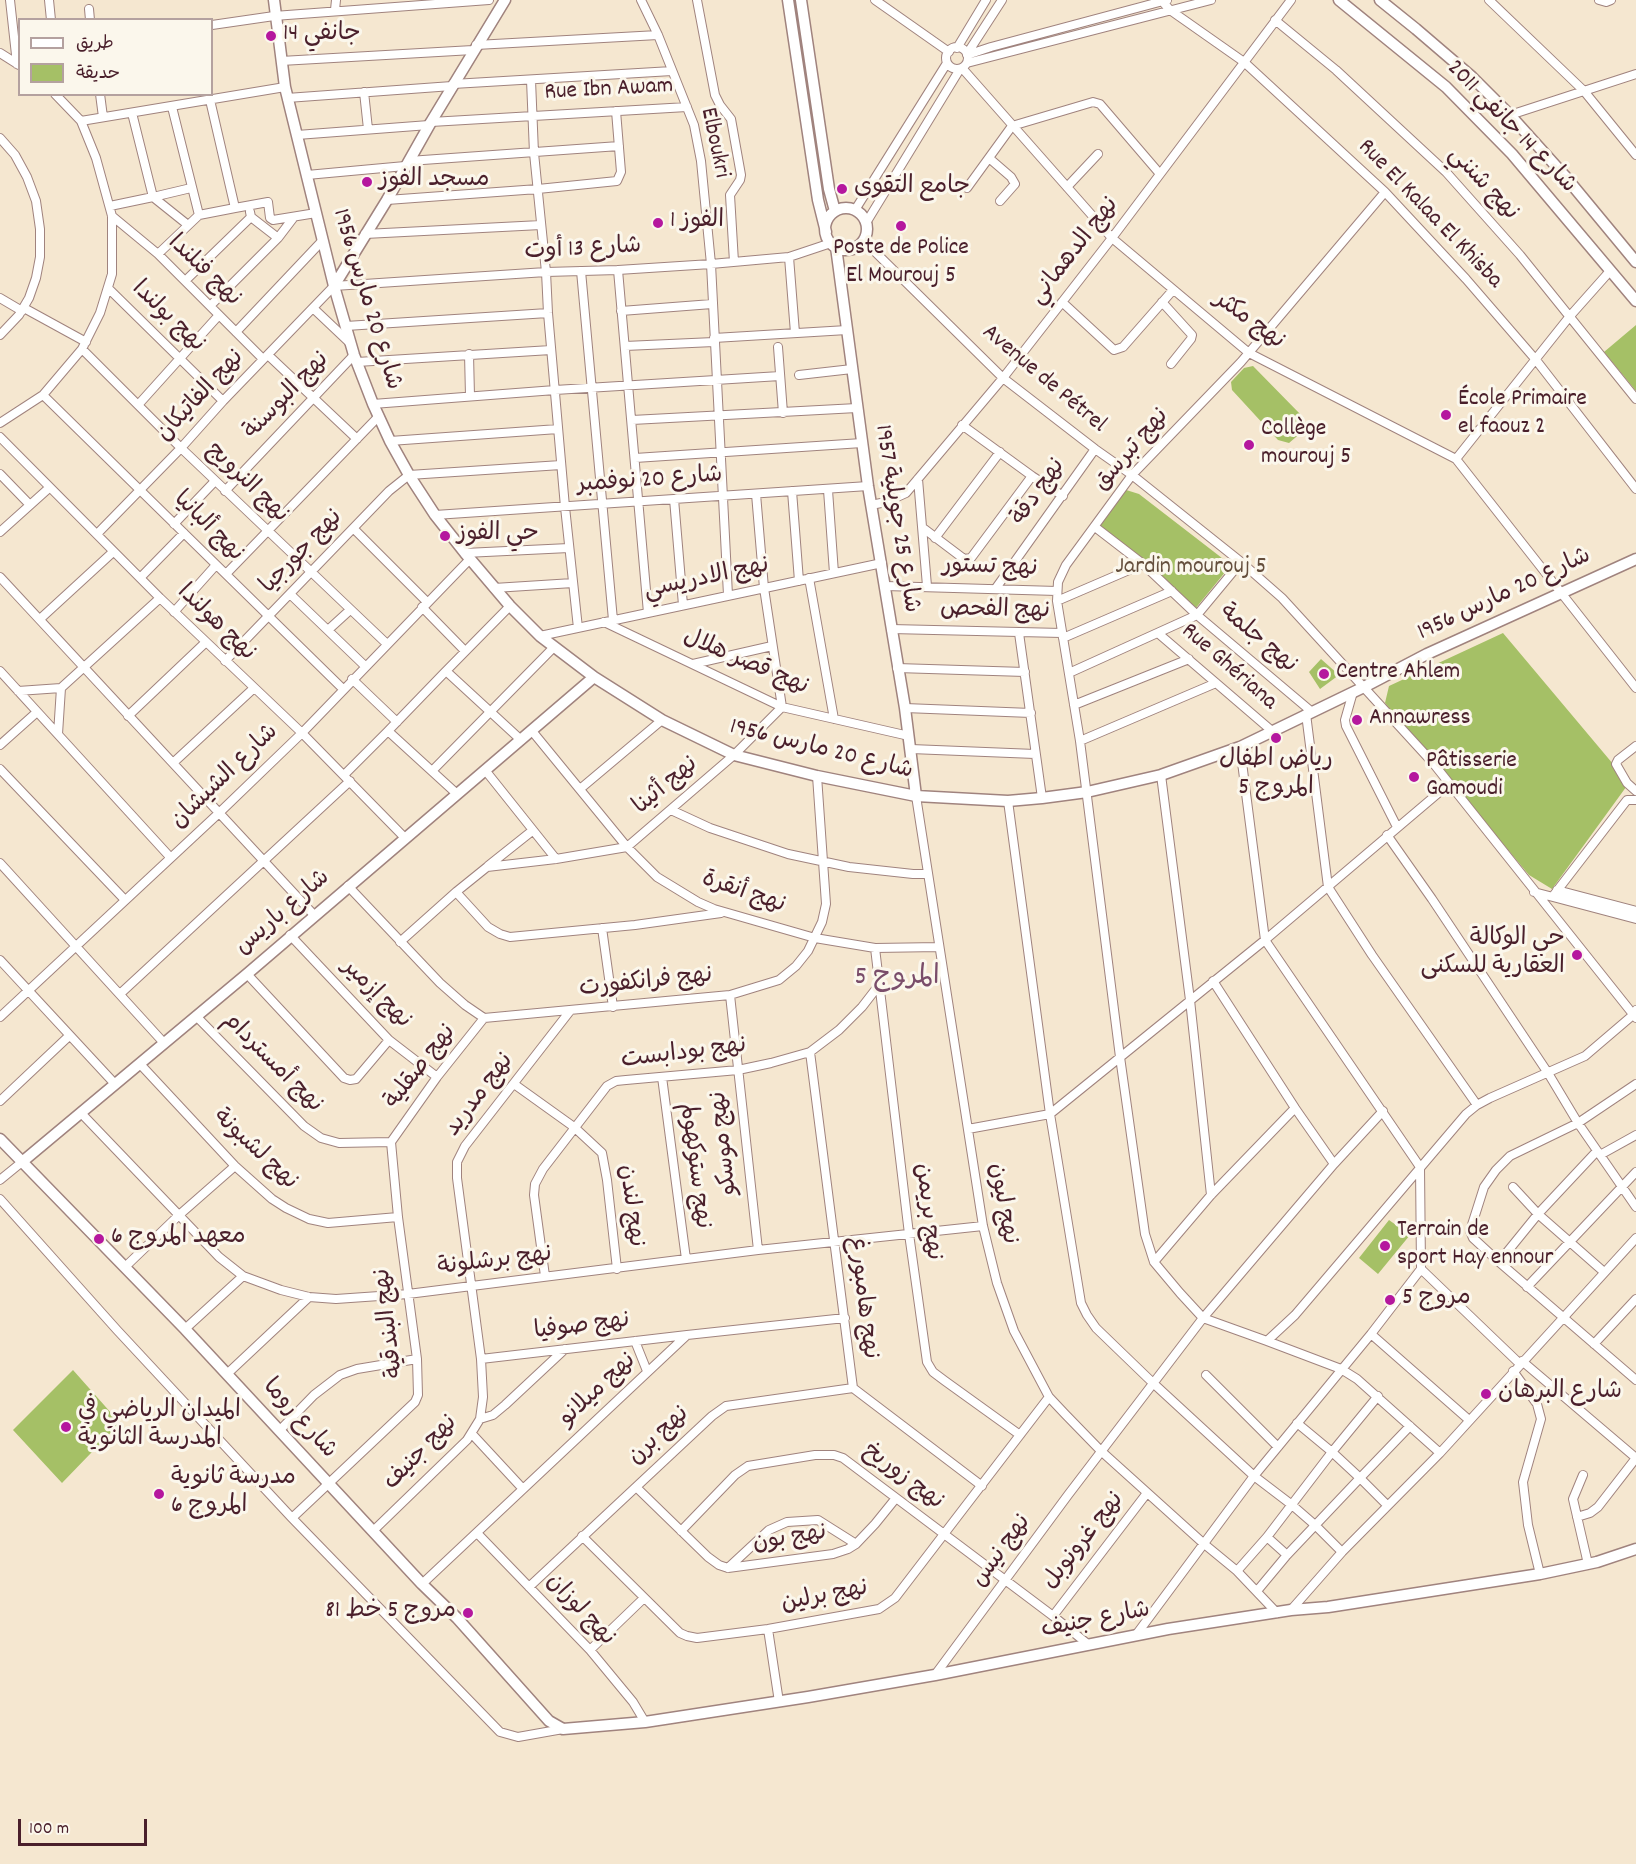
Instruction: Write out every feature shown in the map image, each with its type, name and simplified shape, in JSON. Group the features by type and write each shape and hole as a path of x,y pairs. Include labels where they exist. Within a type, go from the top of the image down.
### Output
{"street":[{"path":"10,0 18,64"},
{"path":"49,0 51,18"},
{"name":"شارع 20 مارس 1956","path":"274,0 274,15 286,92 334,286 354,354 373,404 409,475 435,515 467,556 510,606 540,636 594,677 662,720 734,755 817,776 916,796 1008,801 1087,792 1161,775 1240,747 1426,654 1636,559"},
{"path":"335,10 336,0"},
{"path":"213,25 274,15 489,0"},
{"path":"334,286 505,0"},
{"name":"Elboukri","path":"641,0 687,107 698,141 701,161 711,264 728,595"},
{"path":"697,0 715,95 731,119 741,175 730,195 734,262"},
{"name":"شارع 25 جويلية 1957","path":"788,0 818,200 831,241 847,330 868,486 905,708 916,796"},
{"path":"801,0 829,189 835,212"},
{"path":"875,0 953,50 963,49 965,62"},
{"path":"855,210 986,0"},
{"path":"866,223 1002,0"},
{"path":"948,63 954,69 992,46 1164,0"},
{"name":"Rue El Kalaa El Khisba","path":"1164,0 1170,10 1244,62 1385,192 1466,279 1536,360 1636,489"},
{"path":"965,62 1211,0"},
{"name":"نهج الدهماني","path":"871,504 897,498 906,493 1003,378 1112,238 1291,0"},
{"name":"شارع 14 جانفي 2011","path":"1339,0 1446,87 1512,154 1636,301"},
{"name":"شارع 14 جانفي 2011","path":"1380,0 1472,77 1510,115 1564,174 1636,262"},
{"path":"1489,0 1584,91 1636,155"},
{"path":"1599,0 1606,2 1611,0"},
{"path":"89,9 90,18"},
{"name":"نهج شنني","path":"1275,20 1336,70 1446,172 1570,316 1636,399"},
{"path":"281,61 658,35"},
{"path":"0,53 18,64"},
{"name":"نهج مكثر","path":"965,62 1012,126 1112,238 1249,353 1456,459 1636,688"},
{"path":"81,121 172,107 196,98 210,100 286,92 364,92 672,71"},
{"path":"1510,115 1636,74"},
{"path":"531,80 534,153 561,465 578,628"},
{"path":"364,92 368,129"},
{"path":"100,96 103,117"},
{"path":"0,423 43,395 84,346 100,313 113,262 112,216 96,158 81,121 62,98"},
{"path":"210,100 235,208"},
{"path":"967,188 1012,126 1093,102 1100,104 1160,174"},
{"path":"172,107 199,215"},
{"name":"Rue Ibn Awam","path":"297,135 533,114 687,107"},
{"path":"387,200 617,181 621,172 616,111"},
{"path":"132,113 153,197 188,225"},
{"path":"0,138 15,155 27,177 36,201 40,229 40,256 36,278 23,309 0,335"},
{"path":"307,175 619,146"},
{"path":"1067,188 1098,154"},
{"path":"989,158 1011,177 1015,184 1000,201"},
{"path":"110,206 191,188"},
{"name":"نهج تبرسق","path":"1154,1262 1145,1234 1120,1057 1080,741 1057,601 1058,582 1066,565 1132,475 1249,353 1385,192"},
{"path":"158,254 199,215 268,202 272,219 316,213"},
{"path":"248,206 251,217 278,238"},
{"path":"842,209 855,210 860,213 866,223 866,235 864,241 858,246 843,250 831,241 826,224 835,212 842,209"},
{"name":"نهج فنلندا","path":"112,216 158,254 236,332 315,398 357,439"},
{"path":"185,281 251,217"},
{"path":"210,306 278,238 294,217"},
{"path":"365,234 541,225"},
{"path":"236,332 323,240"},
{"name":"شارع 13 أوت","path":"334,286 734,262 789,256 831,241"},
{"name":"Avenue de Pétrel","path":"864,241 1003,378 1132,475 1241,562 1282,598 1433,763 1534,892 1635,1014"},
{"path":"789,256 795,333"},
{"path":"618,270 648,613"},
{"path":"581,271 604,503 608,621"},
{"path":"1456,459 1570,316 1610,271"},
{"name":"نهج الفاتيكان","path":"97,534 334,286"},
{"name":"نهج بولندا","path":"108,288 223,401"},
{"path":"1062,302 1114,350 1123,347 1173,290"},
{"name":"نهج النرويج","path":"0,298 23,309 84,346 181,448 387,644"},
{"path":"1162,302 1192,335 1171,364"},
{"path":"621,311 712,304"},
{"path":"313,308 354,354 469,354 551,350"},
{"path":"346,326 548,313"},
{"path":"138,405 219,315"},
{"path":"625,346 847,330"},
{"path":"778,347 783,413"},
{"name":"نهج البوسنة","path":"225,490 315,398 354,354"},
{"path":"469,354 470,396"},
{"path":"800,375 852,369"},
{"path":"373,404 780,376"},
{"name":"نهج ألبانيا","path":"43,395 342,688"},
{"path":"632,420 857,408"},
{"path":"226,574 379,416"},
{"path":"962,425 1063,496"},
{"path":"390,441 558,429"},
{"name":"نهج هولندا","path":"0,437 113,552 302,733 405,838"},
{"path":"635,458 862,443"},
{"name":"نهج دقة","path":"996,588 1095,449"},
{"path":"935,538 1000,452"},
{"path":"409,475 561,465"},
{"path":"0,474 30,505"},
{"name":"نهج جورجيا","path":"225,661 389,491 409,475"},
{"path":"923,528 964,559 971,558 1032,476"},
{"path":"918,479 927,586"},
{"path":"174,524 215,481"},
{"name":"شارع 20 نوفمبر","path":"435,515 868,486"},
{"path":"0,532 49,488"},
{"path":"828,490 834,573"},
{"path":"792,491 799,581"},
{"path":"756,494 764,588 782,707"},
{"path":"674,499 683,605"},
{"name":"نهج جلمة","path":"1095,527 1143,564 1197,615 1309,713"},
{"path":"354,529 425,604 465,651"},
{"path":"140,578 184,533"},
{"path":"467,556 569,548"},
{"path":"40,619 113,552"},
{"name":"شارع الشيشان","path":"0,1017 302,733 342,688 425,604 467,556"},
{"path":"1069,673 1197,615 1241,562"},
{"name":"نهج الادريسي","path":"540,636 882,563"},
{"path":"1057,601 1143,564"},
{"path":"174,612 216,565"},
{"path":"0,577 314,915"},
{"path":"809,578 834,719"},
{"path":"494,588 573,583"},
{"name":"نهج تستور","path":"885,586 1057,591"},
{"path":"1063,635 1172,591"},
{"path":"290,594 365,666"},
{"path":"18,691 61,688 160,598"},
{"path":"121,993 263,862 347,778 388,731 510,606"},
{"path":"328,630 350,610"},
{"name":"نهج قصر هلال","path":"608,621 782,707 909,736"},
{"name":"نهج الفحص","path":"891,629 1063,635"},
{"path":"1019,633 1042,798"},
{"name":"Rue Ghériana","path":"1159,634 1272,731"},
{"path":"129,716 206,642"},
{"path":"693,664 772,646"},
{"path":"432,771 554,647"},
{"path":"1074,705 1189,659"},
{"path":"897,668 1025,672"},
{"path":"0,671 170,857"},
{"path":"446,671 521,740"},
{"name":"شارع باريس","path":"0,1180 247,974 594,677"},
{"path":"352,679 397,722"},
{"path":"1080,741 1216,683"},
{"path":"58,734 61,688"},
{"path":"173,763 254,688"},
{"path":"1353,692 1345,720 1346,726 1397,827"},
{"name":"نهج أثينا","path":"627,847 734,755 782,707"},
{"path":"905,708 1031,713"},
{"path":"0,746 37,712"},
{"path":"1309,713 1328,887 1378,965 1477,1105"},
{"path":"580,789 662,720"},
{"path":"388,731 457,794"},
{"name":"نهج أنقرة","path":"532,731 627,847 657,877 698,902 815,938 875,948 939,947"},
{"path":"1636,746 1616,764 1627,783 1636,791"},
{"path":"1136,1635 1254,1476 1371,1334 1421,1269 1420,1167 1265,940 1240,747"},
{"path":"911,749 1035,754"},
{"path":"0,769 125,900"},
{"path":"484,770 556,859"},
{"path":"1161,775 1190,1000 1211,1195"},
{"name":"نهج فرانكفورت","path":"484,1018 730,995 778,980 796,966 815,938 826,904 817,776"},
{"path":"968,1129 1050,1114 1265,940 1449,784"},
{"name":"نهج ليون","path":"916,796 983,1226 1004,1306 1033,1369 1049,1397 1101,1451 1236,1571 1277,1613"},
{"path":"1555,893 1627,800 1636,800"},
{"path":"1008,801 1050,1114 1081,1303 1096,1328 1153,1383 1254,1476 1292,1504 1342,1552"},
{"path":"671,810 748,842 824,863 928,874"},
{"path":"400,942 456,892 532,831"},
{"path":"1387,835 1636,1208"},
{"path":"487,867 556,859 627,847"},
{"path":"0,863 164,1042"},
{"path":"348,886 440,983 484,1018"},
{"path":"456,892 488,927 510,937 725,912"},
{"path":"1534,892 1555,893 1636,911"},
{"path":"1555,893 1636,919"},
{"path":"602,928 614,1007"},
{"name":"نهج إزمير","path":"290,935 389,1040 437,1077"},
{"name":"نهج بريمن","path":"875,948 924,1350 930,1368 1020,1436"},
{"path":"0,960 115,1084"},
{"path":"247,974 344,1078 356,1079 389,1040"},
{"path":"1213,981 1334,1164"},
{"name":"نهج بودابست","path":"545,1276 534,1194 535,1184 543,1169 574,1127 611,1083 738,1070 810,1052 839,1030 862,1007 879,985"},
{"name":"نهج موسكو","path":"730,995 758,1250"},
{"path":"862,1007 882,1010"},
{"name":"نهج مدريد","path":"482,1359 457,1178 457,1162 465,1146 570,1011"},
{"path":"1267,1341 1295,1315 1420,1167 1477,1105 1585,1056 1635,1014"},
{"name":"نهج أمستردام","path":"196,1016 304,1126 321,1138 339,1143 392,1142"},
{"name":"نهج صقلية","path":"392,1142 437,1077 484,1018"},
{"path":"0,1101 69,1036"},
{"name":"نهج هامبورغ","path":"810,1052 853,1388 982,1486"},
{"name":"نهج لشبونة","path":"140,1064 235,1166 272,1199 309,1219 328,1223 398,1217"},
{"name":"نهج ستوكهولم","path":"662,1077 686,1259"},
{"name":"نهج لندن","path":"514,1084 574,1127 602,1153 617,1269"},
{"path":"1634,1088 1578,1123 1510,1156 1484,1187 1470,1231 1473,1238 1499,1262 1636,1380"},
{"path":"1295,1108 1211,1195 1154,1262 1203,1318 1341,1369 1378,1396 1440,1453"},
{"name":"نهج نيس","path":"935,1675 1203,1318 1334,1164 1383,1111"},
{"name":"نهج برشلونة","path":"81,1113 219,1257 243,1276 281,1290 309,1297 336,1299 408,1294 758,1250 983,1226"},
{"path":"1499,1262 1538,1214 1599,1153 1636,1135"},
{"name":"شارع روما","path":"0,1139 186,1329 372,1531 457,1618 549,1721 563,1730"},
{"name":"نهج البندقية","path":"292,1518 415,1402 418,1391 417,1359 398,1217 392,1142"},
{"path":"125,1267 235,1166"},
{"path":"1527,1287 1636,1172"},
{"path":"1512,1187 1538,1214 1605,1272"},
{"path":"0,1199 292,1518 500,1732 518,1737 563,1730"},
{"path":"1291,1610 1342,1552 1440,1453 1636,1238"},
{"path":"1421,1269 1518,1365 1636,1458 1598,1507 1590,1513 1577,1517"},
{"path":"186,1329 243,1276"},
{"path":"227,1374 309,1297"},
{"path":"1594,1344 1636,1299"},
{"path":"687,1335 845,1318"},
{"path":"1371,1334 1469,1420"},
{"name":"نهج صوفيا","path":"482,1359 687,1335"},
{"name":"نهج ميلانو","path":"422,1584 687,1335"},
{"path":"635,1341 647,1371"},
{"path":"480,1419 506,1405 565,1350"},
{"path":"279,1431 314,1395 340,1375 357,1369 417,1359"},
{"name":"نهج جنيف","path":"372,1531 472,1434 480,1419 483,1397 482,1359"},
{"path":"1518,1365 1537,1404 1541,1419 1523,1482 1528,1525 1540,1574"},
{"path":"1206,1375 1278,1447"},
{"name":"نهج برن","path":"530,1587 582,1536 712,1416 726,1406 853,1388"},
{"path":"1236,1571 1267,1537 1378,1396"},
{"name":"نهج برلين","path":"582,1536 680,1633 687,1636 697,1638 768,1629 879,1609 896,1598 1049,1397"},
{"path":"1297,1423 1332,1452 1387,1505"},
{"path":"1257,1591 1287,1555 1410,1426"},
{"path":"472,1434 523,1489"},
{"name":"نهج زوريخ","path":"681,1531 735,1475 748,1466 815,1455 834,1455 843,1458 1089,1645"},
{"path":"1583,1475 1574,1494 1588,1564"},
{"name":"نهج بون","path":"636,1487 708,1557 728,1568 833,1554 848,1549 856,1544 896,1498"},
{"name":"نهج غرونوبل","path":"1053,1616 1147,1493"},
{"name":"نهج بون","path":"728,1568 769,1530 787,1522 818,1520 856,1544"},
{"name":"نهج لوزان","path":"477,1533 590,1650 633,1702 645,1722"},
{"path":"1267,1537 1287,1555"},
{"name":"شارع جنيف","path":"563,1730 645,1722 779,1702 935,1675 1136,1635 1540,1574 1588,1564 1636,1549"},
{"path":"590,1650 644,1598"},
{"path":"768,1629 779,1702"}],"green space":[{"path":"1636,325 1636,391 1604,352"},
{"path":"1253,366 1302,416 1302,432 1289,443 1278,440 1232,390 1231,382 1244,368"},
{"name":"Jardin mourouj 5","path":"1123,489 1139,494 1231,565 1195,609 1098,524"},
{"path":"1503,633 1629,783 1552,889 1529,875 1385,703 1389,686"},
{"name":"Centre Ahlem","path":"1321,659 1339,675 1320,689 1309,672"},
{"name":"Terrain de sport Hay ennour","path":"1389,1220 1410,1235 1378,1274 1359,1258"},
{"name":"الميدان الرياضي في المدرسة الثانوية","path":"73,1370 120,1423 62,1483 13,1430"}],"place":[{"name":"14 جانفي","path":"271,36"},
{"name":"مسجد الفوز","path":"367,182"},
{"name":"جامع التقوى","path":"842,189"},
{"name":"الفوز 1","path":"658,223"},
{"name":"Poste de Police El Mourouj 5","path":"901,226"},
{"name":"École Primaire el faouz 2","path":"1446,415"},
{"name":"Collège mourouj 5","path":"1249,445"},
{"name":"حي الفوز","path":"445,536"},
{"name":"Centre Ahlem","path":"1324,674"},
{"name":"Annawress","path":"1357,720"},
{"name":"رياض اطفال المروج 5","path":"1276,738"},
{"name":"Pâtisserie Gamoudi","path":"1414,777"},
{"name":"حي الوكالة العقارية للسكنى","path":"1577,955"},
{"name":"معهد المروج 6","path":"99,1239"},
{"name":"Terrain de sport Hay ennour","path":"1385,1246"},
{"name":"مروج 5","path":"1390,1300"},
{"name":"شارع البرهان","path":"1486,1394"},
{"name":"الميدان الرياضي في المدرسة الثانوية","path":"66,1427"},
{"name":"مدرسة ثانوية المروج 6","path":"159,1494"},
{"name":"مروج 5 خط 81","path":"468,1613"}],"district":[{"name":"المروج 5","path":"897,979"}]}
